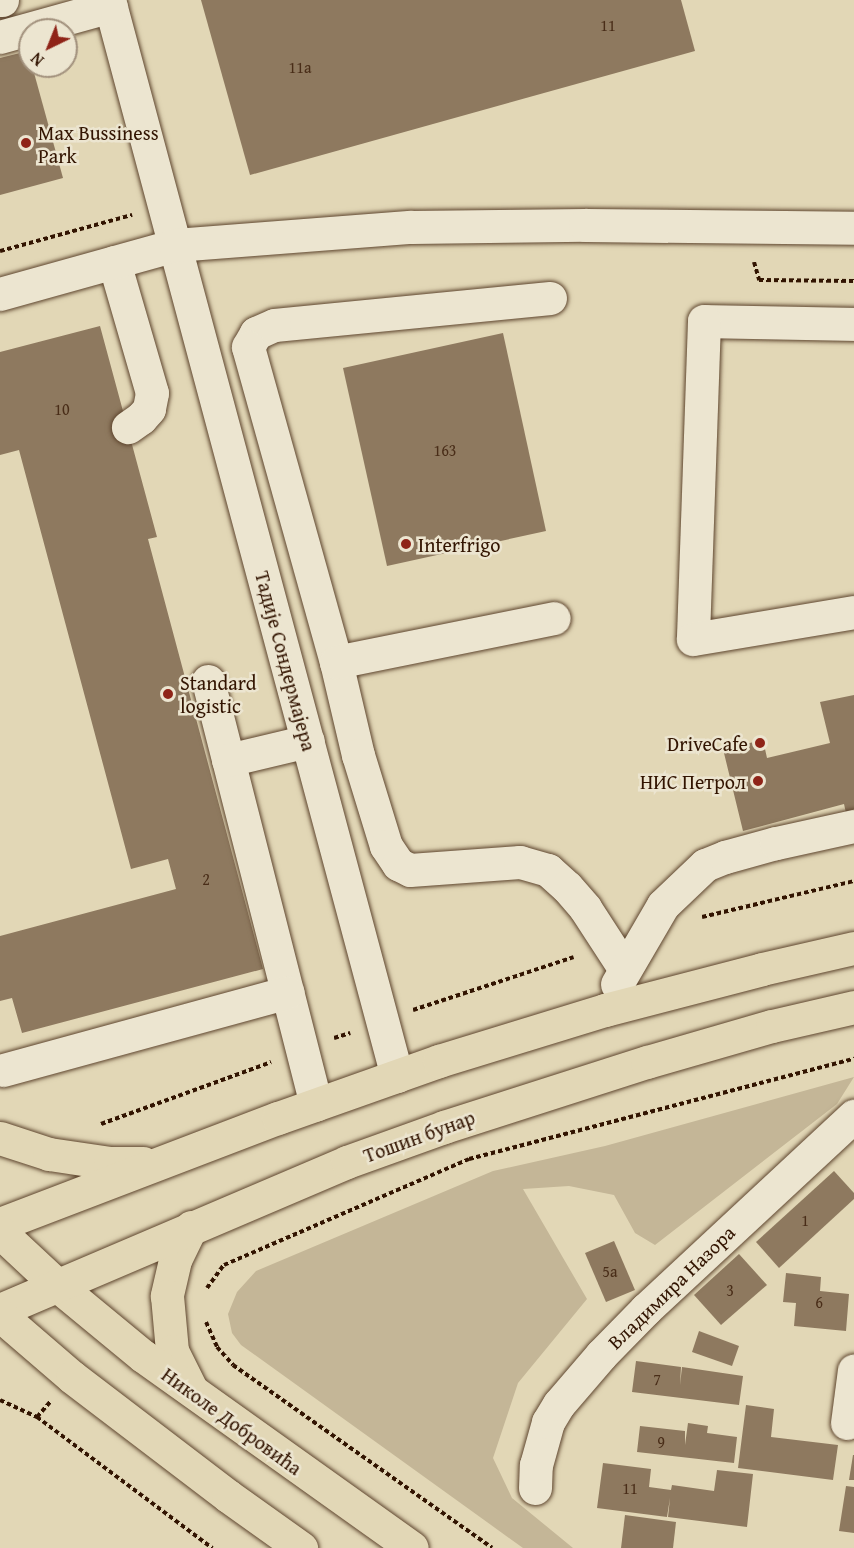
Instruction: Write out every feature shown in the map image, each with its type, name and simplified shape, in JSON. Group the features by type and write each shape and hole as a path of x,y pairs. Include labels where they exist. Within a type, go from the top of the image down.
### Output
{"main road":[{"path":"0,1224 316,1104 397,1076 605,1010 762,969 854,948"},
{"name":"Тошин бунар","path":"0,1310 347,1162 532,1096 761,1029 854,1007"},
{"path":"0,1138 49,1154 110,1163 162,1163"},
{"path":"191,1227 175,1260 167,1296 172,1350 195,1396"},
{"name":"Николе Добровића","path":"0,1232 58,1286 195,1396 412,1548"},
{"path":"0,1315 72,1377 228,1496 301,1548"}],"street":[{"path":"0,37 110,3"},
{"name":"Тадије Сондермајера","path":"110,3 397,1076"},
{"path":"0,294 175,245 411,227 854,228"},
{"path":"114,262 152,393 149,409 128,427"},
{"path":"550,298 274,325 256,333 248,347 336,662 358,755 386,846 398,864 410,870 520,862 548,870 567,887 617,956"},
{"path":"854,324 704,321 693,639 854,612"},
{"path":"336,662 554,618"},
{"path":"208,681 316,1104"},
{"path":"228,760 308,741"},
{"path":"605,1010 617,956 663,905 705,865 766,845 854,826"},
{"path":"3,1070 288,992"},
{"name":"Владимира Назора","path":"535,1488 536,1465 548,1422 559,1404 601,1355 646,1309 854,1116"},
{"path":"847,1424 854,1370"}],"path":[{"path":"0,251 164,206"},
{"path":"744,226 759,280 854,281"},
{"path":"697,919 854,881"},
{"path":"96,1126 382,1021 617,956"},
{"path":"167,1296 204,1294 210,1280 224,1265 469,1159 854,1059"},
{"path":"206,1313 206,1322 217,1347 233,1365 492,1548"},
{"path":"0,1400 37,1417 212,1548"}],"shaded area":[{"path":"854,1077 837,1104 655,1245 635,1233 614,1195 569,1186 523,1189 587,1299 518,1383 493,1458 512,1498 573,1548 523,1548 241,1345 232,1333 228,1314 237,1292 256,1271 493,1171 605,1146"}],"building":[{"path":"201,0 681,0 695,51 250,175"},
{"name":"Max Bussiness Park","path":"18,54 18,78 35,78 63,178 0,195 0,58"},
{"path":"100,326 157,537 148,539 263,969 22,1033 12,998 0,1001 0,936 176,889 168,859 131,869 19,450 0,455 0,352"},
{"path":"503,333 546,531 387,566 343,368"},
{"path":"854,695 854,820 848,822 844,804 743,831 723,749 763,740 767,758 830,743 820,702"},
{"path":"834,1171 854,1193 854,1199 779,1268 756,1242"},
{"path":"614,1241 635,1290 606,1302 585,1253"},
{"path":"739,1254 767,1285 721,1325 694,1295"},
{"path":"786,1273 821,1277 820,1291 849,1294 846,1331 794,1326 796,1303 783,1302"},
{"path":"699,1331 739,1346 732,1366 692,1352"},
{"path":"636,1361 681,1367 680,1385 682,1367 743,1376 739,1405 632,1392"},
{"path":"746,1405 774,1409 771,1437 838,1445 833,1480 738,1468"},
{"path":"688,1423 708,1426 707,1433 737,1437 734,1463 637,1452 640,1426 685,1431 685,1445"},
{"path":"853,1455 854,1480 849,1480"},
{"path":"603,1463 651,1469 649,1487 671,1490 672,1485 714,1491 717,1470 753,1474 747,1527 668,1517 670,1498 667,1517 597,1508"},
{"path":"846,1486 854,1487 854,1533 839,1531"},
{"path":"625,1515 676,1522 673,1548 621,1548"}],"place":[{"name":"Max Bussiness Park","path":"26,143"},
{"name":"Interfrigo","path":"406,544"},
{"name":"Standard logistic","path":"168,694"},
{"name":"DriveCafe","path":"760,743"},
{"name":"НИС Петрол","path":"758,781"}]}
